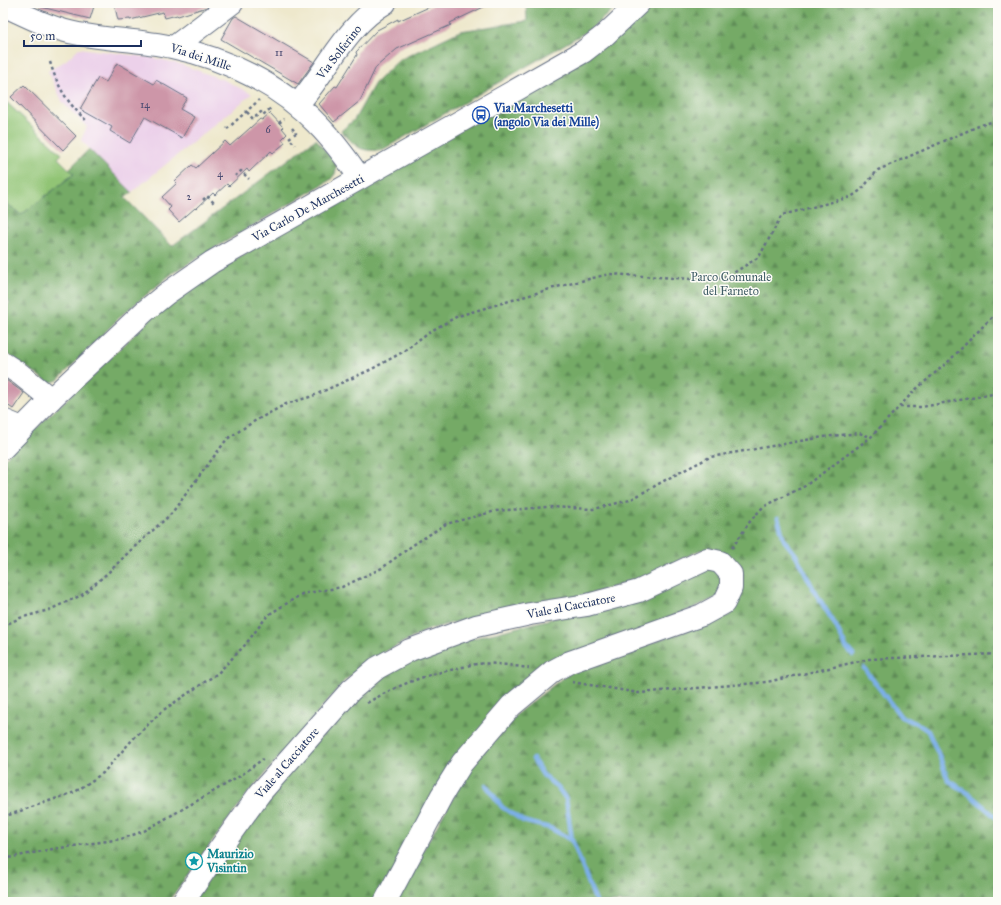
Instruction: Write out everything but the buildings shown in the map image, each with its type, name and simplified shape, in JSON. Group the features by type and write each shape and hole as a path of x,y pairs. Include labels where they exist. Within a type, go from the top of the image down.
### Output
{"street":[{"path":"174,47 232,3"},
{"name":"Via Solferino","path":"284,110 309,92 337,50 353,31 372,11 385,3"},
{"name":"Via Carlo De Marchesetti","path":"3,448 13,424 51,400 115,338 166,294 212,262 584,52 605,35 639,3"},
{"name":"Via dei Mille","path":"3,5 52,26 78,34 174,47 220,61 237,69 279,92 284,110 317,123 342,152 360,178"},
{"path":"3,363 20,374 51,400"},
{"name":"Viale al Cacciatore","path":"183,902 260,793 351,690 377,668 410,650 476,626 530,614 587,605 639,591 707,559 720,562"},
{"path":"385,902 442,795 462,763 511,706 553,671 570,662 702,615 724,603 731,588 731,574 720,562"}],"path":[{"path":"50,62 64,96 75,110 88,122"},
{"path":"227,129 259,101"},
{"path":"247,112 253,119 260,112 263,115 272,106 284,110 284,119 279,123"},
{"path":"3,626 20,618 49,610 82,594 111,570 171,514 227,439 253,422 286,404 313,396 372,369 401,353 429,332 458,316 609,274 708,280 727,277 759,257 782,215 850,197 861,190 878,170 981,125 998,120"},
{"path":"295,145 289,138 296,133"},
{"path":"235,176 241,171 249,179"},
{"path":"203,200 207,196 215,204"},
{"path":"720,562 728,555 751,520 763,507 805,486 871,436 914,391 949,361 998,311"},
{"path":"899,407 922,407 998,393"},
{"path":"3,817 75,792 104,773 134,739 162,711 218,673 245,645 268,615 302,594 342,587 382,568 413,545 446,524 496,511 547,507 594,509 630,500 710,457 823,437 859,433 871,436"}],"shaded area":[{"path":"79,48 154,58 177,63 224,80 252,94 132,192 81,140 87,127 63,103 48,71 65,61"}],"green space":[{"path":"526,3 620,3 591,29 382,150 368,150 358,147 341,131 354,120 375,83 399,60 460,31 527,21"},
{"name":"Parco Comunale del Farneto","path":"651,3 998,3 998,902 396,902 413,868 471,766 519,712 573,670 730,615 741,589 716,551 700,550 648,576 581,597 500,610 430,629 384,652 345,680 245,797 168,902 3,902 3,460 157,313 201,280 641,14"},
{"path":"3,99 62,154 58,158 74,174 21,215 3,200"},
{"path":"316,139 337,165 335,174 330,180 174,272 124,313 58,380 49,383 3,351 3,312 10,302 3,298 3,200 21,215 74,174 69,169 89,149 132,192 125,198 172,246"},
{"path":"713,567 723,579 718,597 536,676 377,902 192,902 266,797 364,688 400,663 458,642 551,619"}],"waterway":[{"path":"778,518 784,540 796,555 815,592 836,626 846,647 853,655"},
{"path":"864,668 901,717 918,724 928,731 948,780 968,793 998,819"},
{"path":"533,759 543,775 558,788 566,799 572,840 596,902"},
{"path":"486,785 502,807 523,821 550,828 572,840"}],"place":[{"name":"Via Marchesetti (angolo Via dei Mille)","path":"481,115"},
{"name":"Maurizio Visintin","path":"194,861"}]}
